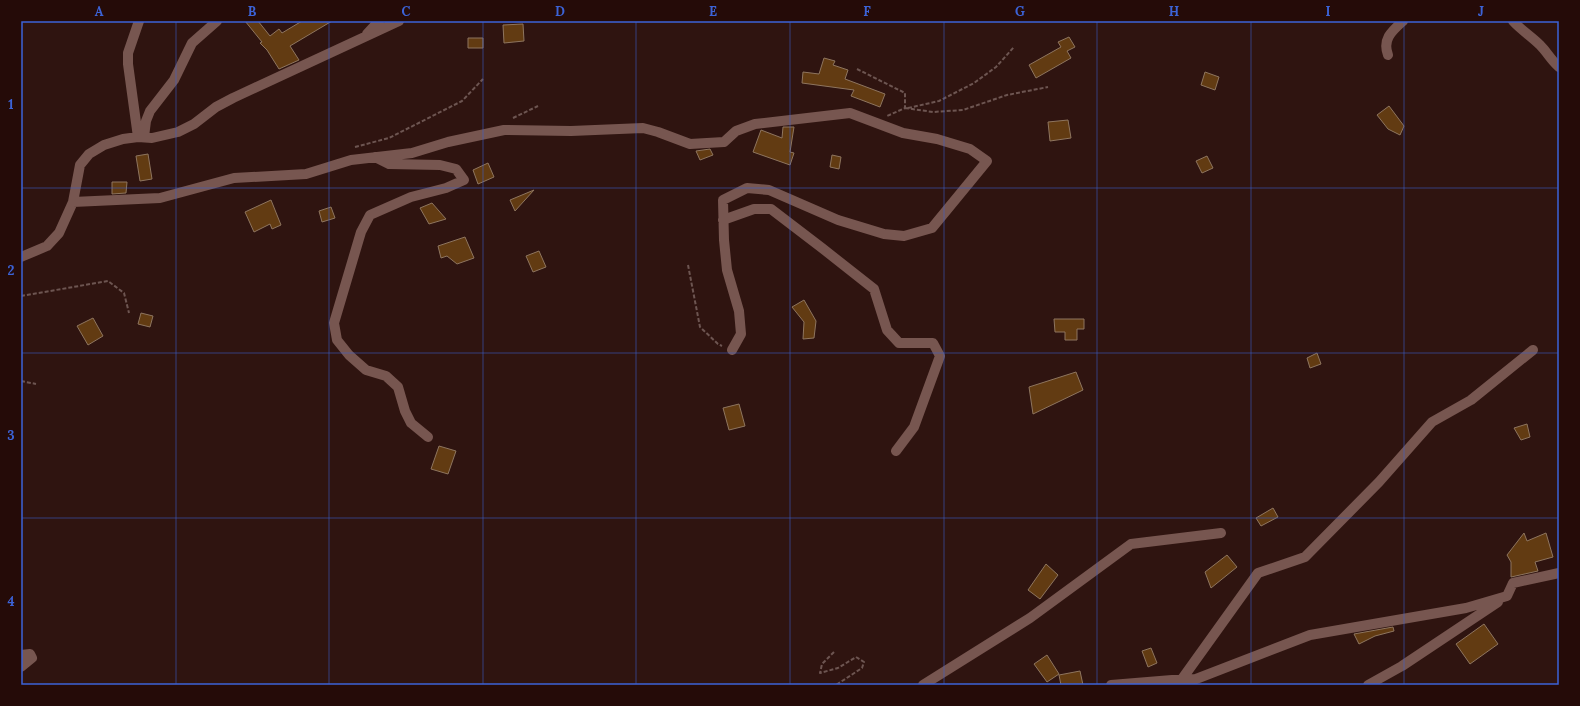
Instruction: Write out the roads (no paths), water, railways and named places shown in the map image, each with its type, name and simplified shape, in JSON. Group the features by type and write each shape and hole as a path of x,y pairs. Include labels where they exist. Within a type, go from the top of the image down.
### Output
{"street":[{"path":"138,21 128,53 128,64 141,137"},
{"path":"141,137 150,111 174,80 192,43 217,21"},
{"path":"363,38 379,21"},
{"path":"21,257 47,246 59,233 73,202 80,165 89,154 104,145 123,139 141,137 152,138 178,132 194,124 216,107 233,98 399,21"},
{"path":"1388,55 1385,46 1386,41 1403,21"},
{"path":"1513,21 1529,34 1546,51 1550,59 1559,67"},
{"path":"73,202 160,198 234,178 306,174 351,160 412,153 448,142 504,130 571,131 643,128 690,144 724,142 736,131 755,124 850,114 903,133 937,139 970,150 987,161 932,228 904,236 884,234 838,220 769,190 747,188 723,200 723,220 728,270 739,311 741,334 732,350"},
{"path":"375,158 389,164 440,165 456,169 464,180 446,188 411,197 370,215 361,232 334,323 337,340 349,355 366,370 386,376 398,387 405,411 411,422 428,437"},
{"path":"723,220 754,209 771,209 874,289 887,330 899,344 933,343 940,356 914,427 896,451"},
{"path":"1182,679 1258,574 1305,557 1379,482 1432,422 1471,400 1533,350"},
{"path":"923,685 1030,618 1131,544 1221,533"},
{"path":"1368,685 1402,666 1507,596 1513,583 1559,573"},
{"path":"1111,685 1196,679 1310,635 1466,608 1507,596"},
{"path":"21,655 30,654 32,658 21,667"}]}
